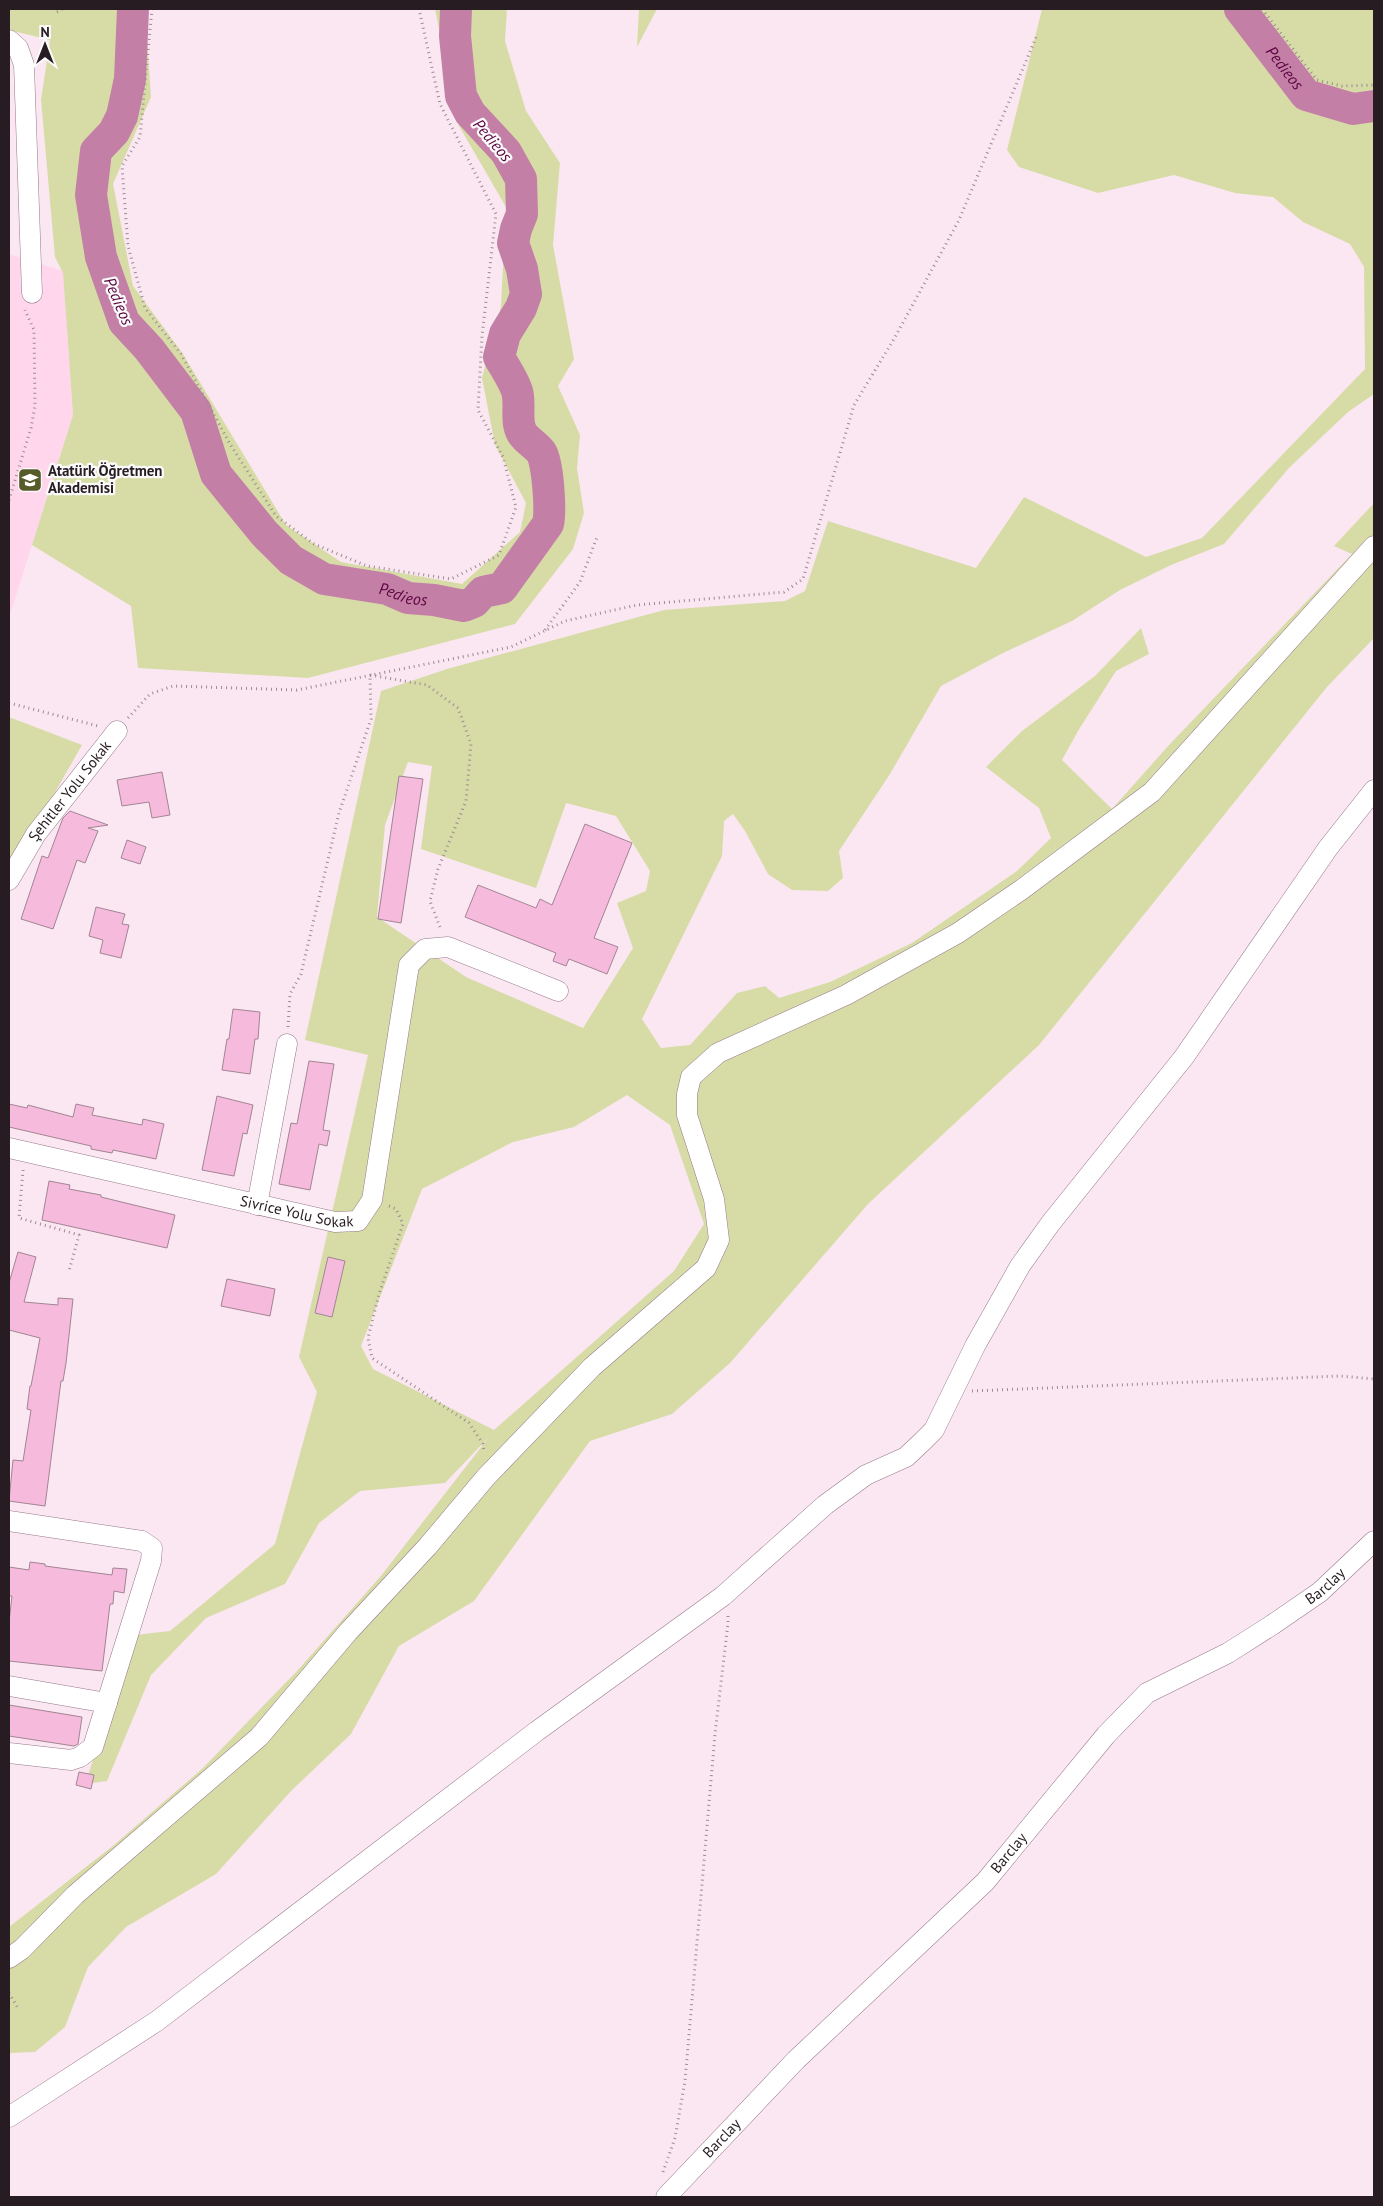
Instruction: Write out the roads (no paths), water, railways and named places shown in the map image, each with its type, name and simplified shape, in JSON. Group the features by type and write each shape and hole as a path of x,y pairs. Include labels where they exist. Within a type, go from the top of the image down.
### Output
{"street":[{"path":"9,40 18,48 24,65 27,299"},
{"path":"9,1958 22,1949 75,1895 259,1737 348,1632 428,1546 486,1478 592,1367 706,1268 719,1240 714,1199 687,1115 687,1094 691,1077 718,1053 846,995 958,933 1021,890 1152,792 1374,546"},
{"name":"Şehitler Yolu Sokak","path":"9,880 36,834 117,731"},
{"path":"9,2117 157,2021 529,1737 723,1596 825,1506 866,1474 912,1452 934,1430 975,1346 1020,1266 1050,1224 1184,1056 1328,848 1374,790"},
{"name":"Sivrice Yolu Sokak","path":"17,1150 335,1222 358,1221 372,1200 410,965 425,949 448,947 558,990"},
{"path":"257,1205 287,1044"},
{"path":"9,1521 142,1541 152,1548 151,1561 93,1747 80,1757 72,1760 9,1753"},
{"name":"Barclay","path":"667,2196 796,2060 984,1882 1106,1735 1147,1693 1228,1652 1272,1625 1320,1592 1374,1541"},
{"path":"9,1686 108,1703"}],"waterway":[{"name":"Pedieos","path":"133,9 130,79 122,116 114,132 96,151 91,195 101,257 124,322 149,349 196,411 216,474 264,533 291,560 324,579 387,589 408,598 434,600 464,606 474,602 483,592 502,588 548,524 549,509 547,476 543,457 539,449 522,433 519,423 517,391 499,357 505,334 521,308 526,294 522,269 513,243 522,214 521,179 506,152 470,113 461,96 455,36 456,9"},
{"name":"Pedieos","path":"1240,9 1306,95 1353,109 1374,106"}],"place":[{"name":"Atatürk Öğretmen Akademisi","path":"30,480"}]}
